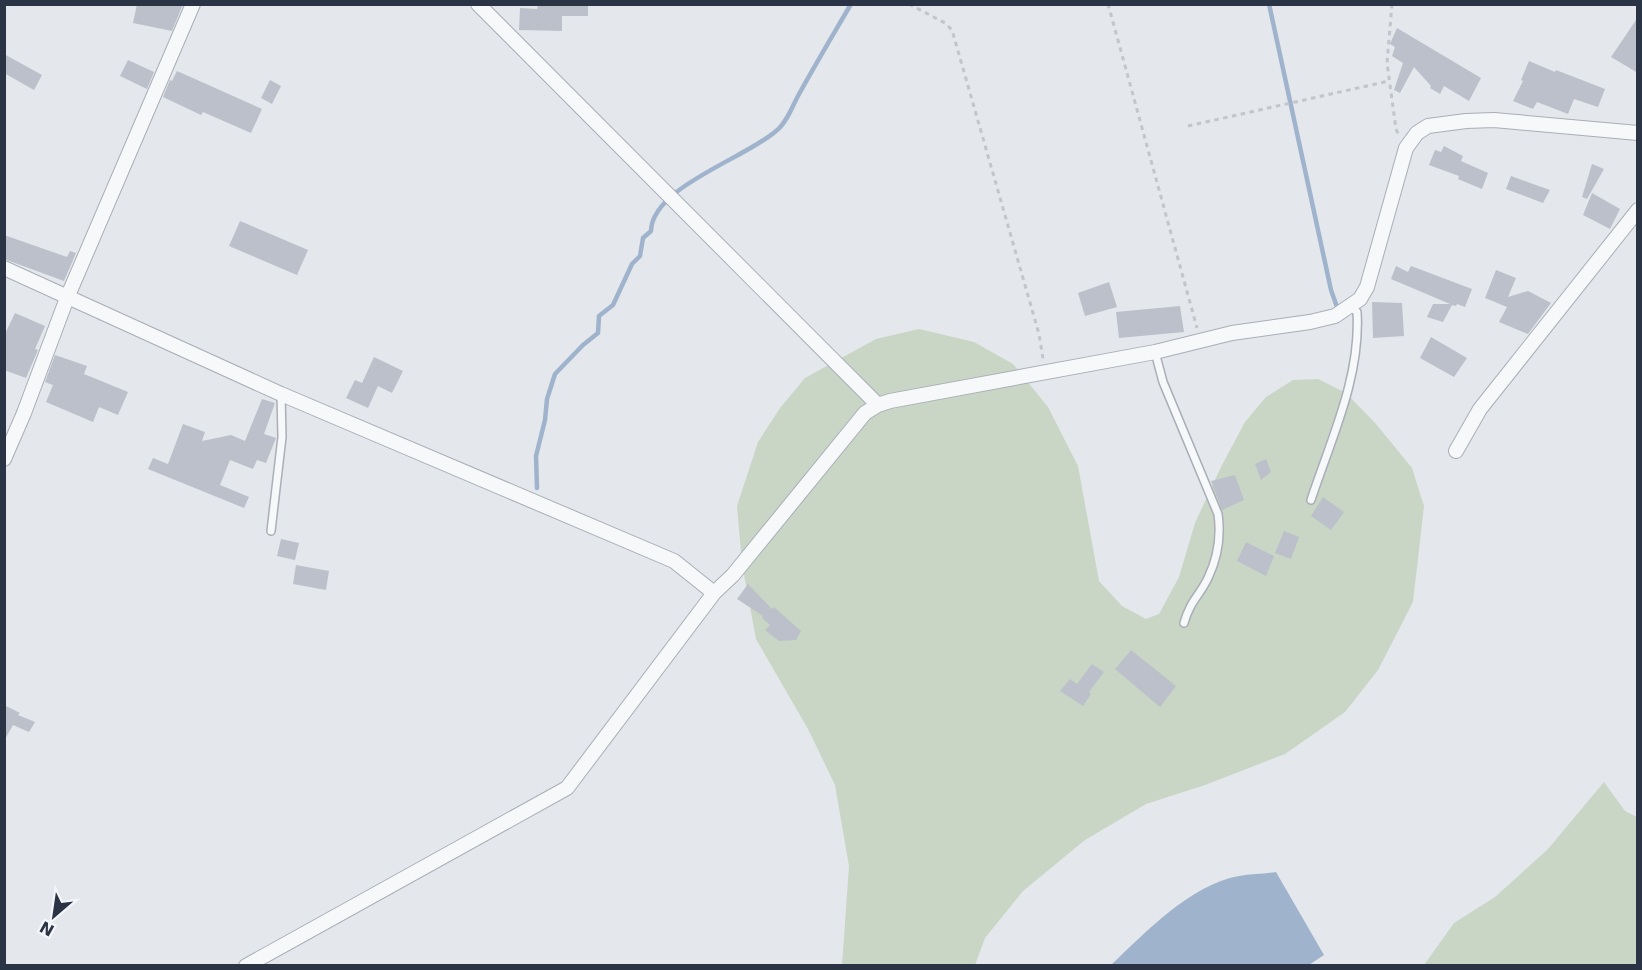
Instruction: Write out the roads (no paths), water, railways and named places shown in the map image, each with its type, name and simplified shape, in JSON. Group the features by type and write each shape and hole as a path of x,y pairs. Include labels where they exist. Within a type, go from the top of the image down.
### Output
{"street":[{"path":"4,459 24,413 67,298 194,4"},
{"path":"478,4 878,405"},
{"path":"246,966 567,788 714,593 733,575 865,413 878,405 1155,352 1232,333 1335,316 1360,299 1367,287 1406,148 1417,132 1428,126 1466,120 1494,120 1638,133"},
{"path":"1456,451 1480,409 1638,210"},
{"path":"4,268 281,394 674,561 714,593"}],"lane":[{"path":"1311,500 1354,371 1359,337 1357,312 1350,306"},
{"path":"1155,352 1163,381 1218,514 1221,531 1216,556 1208,578 1189,607 1184,623"},
{"path":"271,531 282,438 281,394"}],"water":[{"path":"1276,872 1324,955 1309,965 1111,965 1170,912 1203,889 1239,876"}],"waterway":[{"path":"537,488 536,456 545,420 547,399 555,374 598,333 599,316 613,305 632,264 640,256 643,238 651,231 655,215 683,187 780,128 851,4"},
{"path":"1269,4 1331,290 1337,307"}]}
